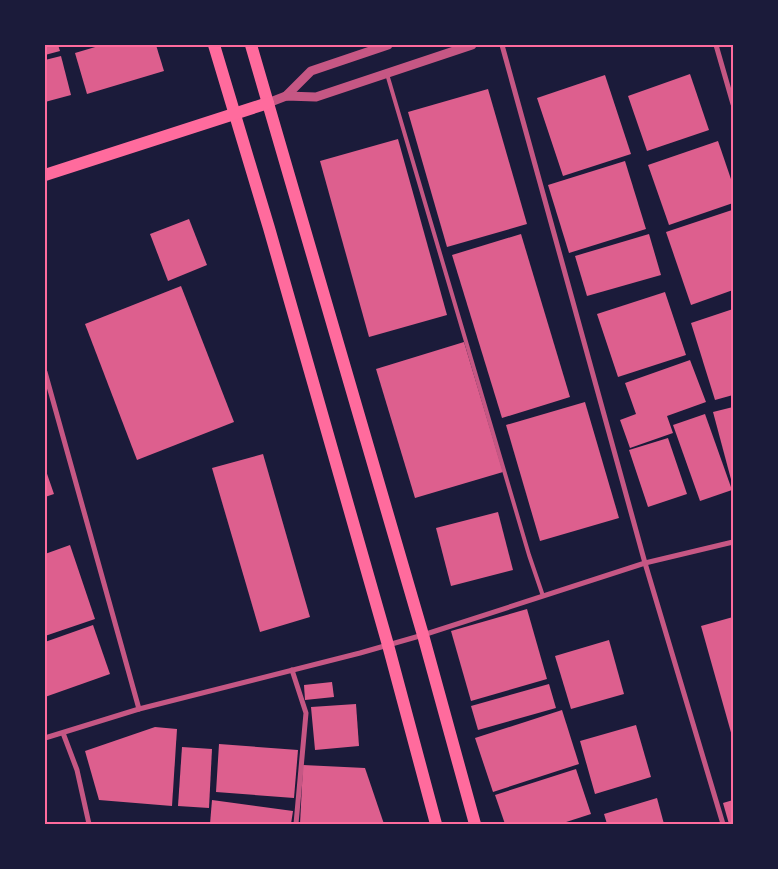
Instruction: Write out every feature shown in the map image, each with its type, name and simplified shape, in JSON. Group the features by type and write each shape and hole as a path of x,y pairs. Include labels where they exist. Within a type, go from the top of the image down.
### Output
{"main road":[{"path":"214,45 272,238 388,645 436,824"},
{"path":"251,45 423,635 475,824"},
{"path":"45,175 268,103"}],"street":[{"path":"286,96 311,71 388,45"},
{"path":"268,103 286,96 316,96 472,45"},
{"path":"502,45 645,563 723,824"},
{"path":"716,45 733,104"},
{"path":"45,372 139,709"},
{"path":"45,738 139,709 388,645 645,563 733,542"},
{"path":"292,670 306,713 296,824"},
{"path":"63,733 77,770 90,824"}],"lane":[{"path":"387,73 529,555 543,596"}],"building":[{"path":"45,45 58,45 60,51 45,55"},
{"path":"102,45 156,45 164,71 87,94 75,53"},
{"path":"61,56 71,95 45,102 45,60"},
{"path":"690,74 709,130 647,151 628,96"},
{"path":"605,75 631,154 563,176 537,98"},
{"path":"488,89 527,224 447,247 408,112"},
{"path":"398,139 447,315 369,337 320,161"},
{"path":"718,141 733,185 733,203 669,225 648,165"},
{"path":"625,161 646,229 569,253 548,185"},
{"path":"732,210 733,290 691,305 666,232"},
{"path":"189,219 207,265 168,281 150,234"},
{"path":"521,234 570,397 502,418 452,255"},
{"path":"649,234 661,275 587,296 575,256"},
{"path":"181,286 234,422 137,460 85,324"},
{"path":"665,292 686,355 618,377 597,314"},
{"path":"733,309 733,395 715,400 691,323"},
{"path":"464,342 503,472 415,498 376,369"},
{"path":"690,360 706,402 667,416 673,433 630,448 620,420 636,414 625,383"},
{"path":"585,402 619,518 540,541 506,425"},
{"path":"733,407 733,483 732,483 713,412"},
{"path":"705,414 732,490 700,501 673,425"},
{"path":"668,438 687,494 648,507 629,450"},
{"path":"263,454 310,617 260,632 212,468"},
{"path":"45,468 54,494 45,497"},
{"path":"498,512 513,570 451,586 436,528"},
{"path":"70,545 95,619 45,636 45,554"},
{"path":"527,609 547,679 471,701 451,631"},
{"path":"733,617 733,736 732,736 701,626"},
{"path":"93,625 110,674 45,697 45,642"},
{"path":"609,640 624,694 571,709 555,656"},
{"path":"332,682 334,697 305,700 304,685"},
{"path":"549,684 556,708 478,730 471,706"},
{"path":"356,704 359,746 315,750 311,707"},
{"path":"562,710 579,764 493,792 475,738"},
{"path":"636,725 651,777 595,794 580,741"},
{"path":"155,727 177,729 172,806 99,800 85,751"},
{"path":"219,744 298,750 294,798 216,792"},
{"path":"182,747 212,749 209,808 178,806"},
{"path":"303,765 365,768 384,824 300,824"},
{"path":"576,769 591,814 560,824 505,824 495,795"},
{"path":"657,798 664,824 607,824 604,814"},
{"path":"212,800 293,811 291,824 210,824"},
{"path":"733,800 733,824 729,824 723,803"}]}
